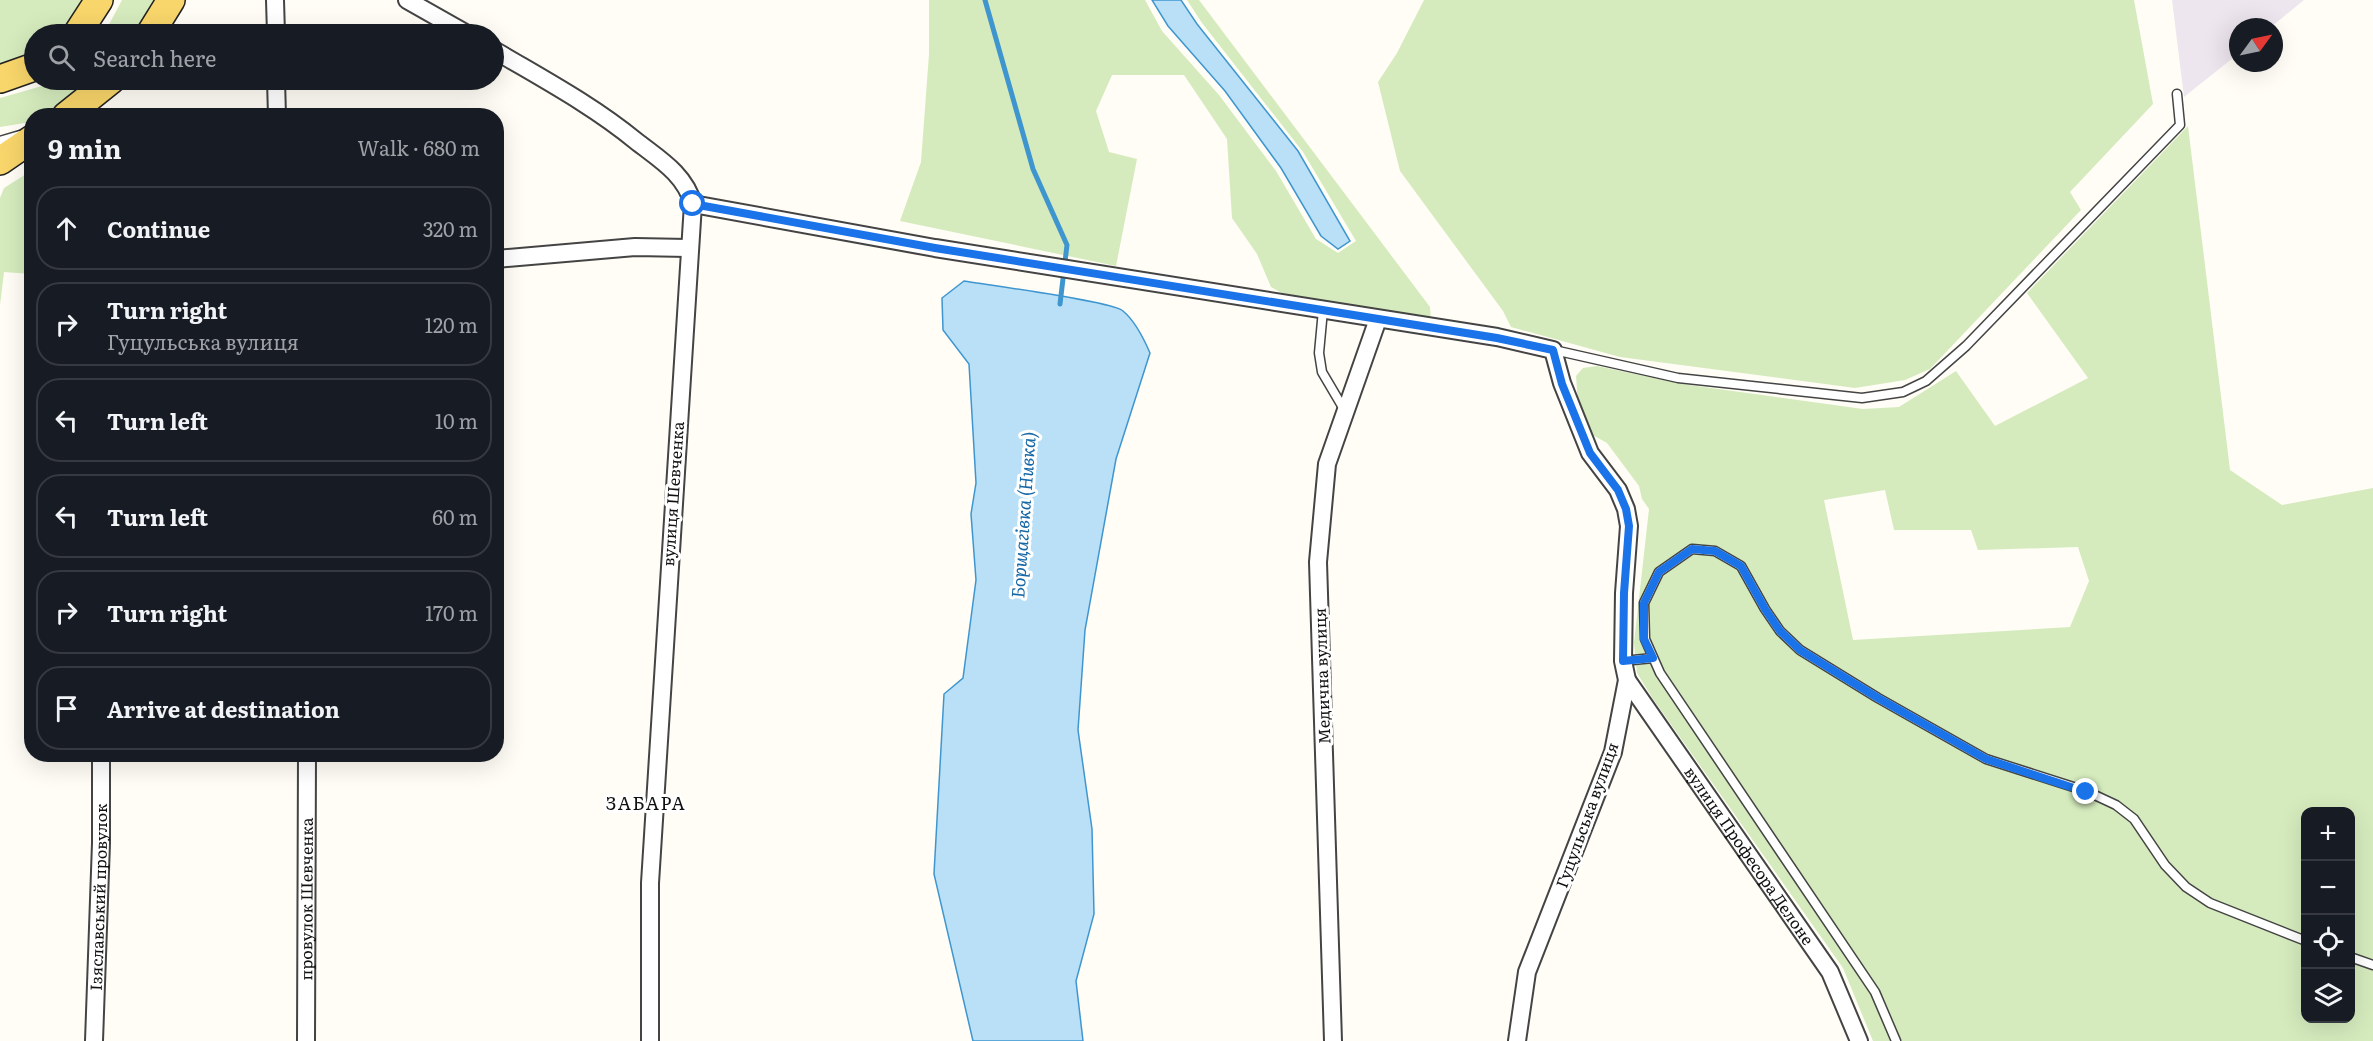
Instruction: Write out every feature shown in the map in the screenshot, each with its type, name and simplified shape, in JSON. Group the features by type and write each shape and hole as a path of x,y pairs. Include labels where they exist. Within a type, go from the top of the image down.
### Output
{"main road":[{"path":"83,24 99,0"},
{"path":"156,24 171,0"},
{"path":"0,79 24,71"},
{"path":"76,108 98,90"},
{"path":"0,161 24,144"}],"street":[{"path":"276,0 276,24"},
{"path":"407,0 449,24"},
{"path":"504,56 580,99 615,123 668,165 689,190 693,204 935,248 1497,338 1553,350"},
{"path":"276,90 277,108"},
{"name":"вулиця Шевченка","path":"650,1041 650,883 688,248 693,204"},
{"path":"504,258 635,247 688,248"},
{"name":"Медична вулиця","path":"1334,1041 1318,562 1327,464 1378,319"},
{"name":"Гуцульська вулиця","path":"1517,1041 1527,972 1613,752 1627,680 1623,661 1624,593 1629,526 1626,509 1618,490 1590,453 1562,384 1553,350"},
{"name":"вулиця Професора Делоне","path":"1627,680 1830,972 1859,1041"},
{"name":"Ізяславський провулок","path":"94,1041 101,843 101,762"},
{"name":"провулок Шевченка","path":"306,1041 307,762"}],"lane":[{"path":"1553,350 1678,378 1862,398 1903,392 1926,381 1966,346 2180,124 2177,94"},
{"path":"0,141 24,134"},
{"path":"1323,310 1319,353 1322,372 1346,412"},
{"path":"1896,1041 1875,992 1660,673 1644,639 1644,603 1659,572 1692,549 1715,551 1741,566 1780,631 1800,650 1878,698 1986,759 2086,792 2116,805 2134,819 2165,865 2186,887 2210,903 2301,939"},
{"path":"1623,661 1653,658"},
{"path":"2355,959 2373,964"}],"shaded area":[{"path":"2172,0 2304,0 2282,18 2229,18 2229,61 2184,97"}],"green space":[{"path":"0,0 88,0 73,24 24,24 24,58 0,66"},
{"path":"122,0 163,0 147,24 109,24"},
{"path":"929,0 1145,0 1162,31 1219,95 1276,171 1316,239 1338,253 1356,241 1303,152 1202,23 1187,0 1199,0 1430,307 1431,321 1289,297 1271,287 1257,254 1232,218 1227,139 1184,75 1112,75 1096,111 1109,152 1137,159 1116,266 900,221 921,162 929,54"},
{"path":"1424,0 2134,0 2153,104 2070,192 2081,210 1930,369 1905,380 1855,388 1620,357 1511,327 1503,311 1400,171 1378,82 1397,53"},
{"path":"28,90 87,90 64,108 24,108 24,123 0,127 0,98"},
{"path":"2188,126 2230,470 2282,505 2373,488 2373,1041 1873,1041 1843,968 1637,673 1634,643 1649,509 1642,499 1639,486 1607,443 1589,433 1578,403 1576,376 1583,368 1597,366 1682,384 1863,409 1899,407 1956,371 1995,426 2088,378 2027,293","holes":["1885,490 1894,530 1971,530 1978,550 2078,547 2089,581 2070,627 1853,640 1824,500"]},
{"path":"24,175 24,273 4,272 0,305 0,198 4,188"}],"water":[{"path":"1152,0 1181,0 1197,24 1298,151 1350,241 1338,249 1321,236 1281,168 1225,91 1168,26"},
{"path":"964,281 1073,298 1114,307 1123,311 1131,320 1150,353 1116,459 1085,630 1078,730 1092,829 1094,914 1076,981 1083,1041 973,1041 934,874 944,694 963,678 976,580 971,514 976,483 969,364 943,330 942,298"}],"waterway":[{"name":"Борщагівка (Нивка)","path":"985,0 1033,169 1067,245 1060,304"}],"district":[{"name":"ЗАБАРА","path":"646,804"}],"route":[{"path":"693,204 935,248 1497,338 1553,350 1562,384 1590,453 1618,490 1626,509 1629,526 1624,593 1623,661 1653,658 1644,639 1644,603 1659,572 1692,549 1715,551 1741,566 1780,631 1800,650 1878,698 1986,759 2086,792"}]}
